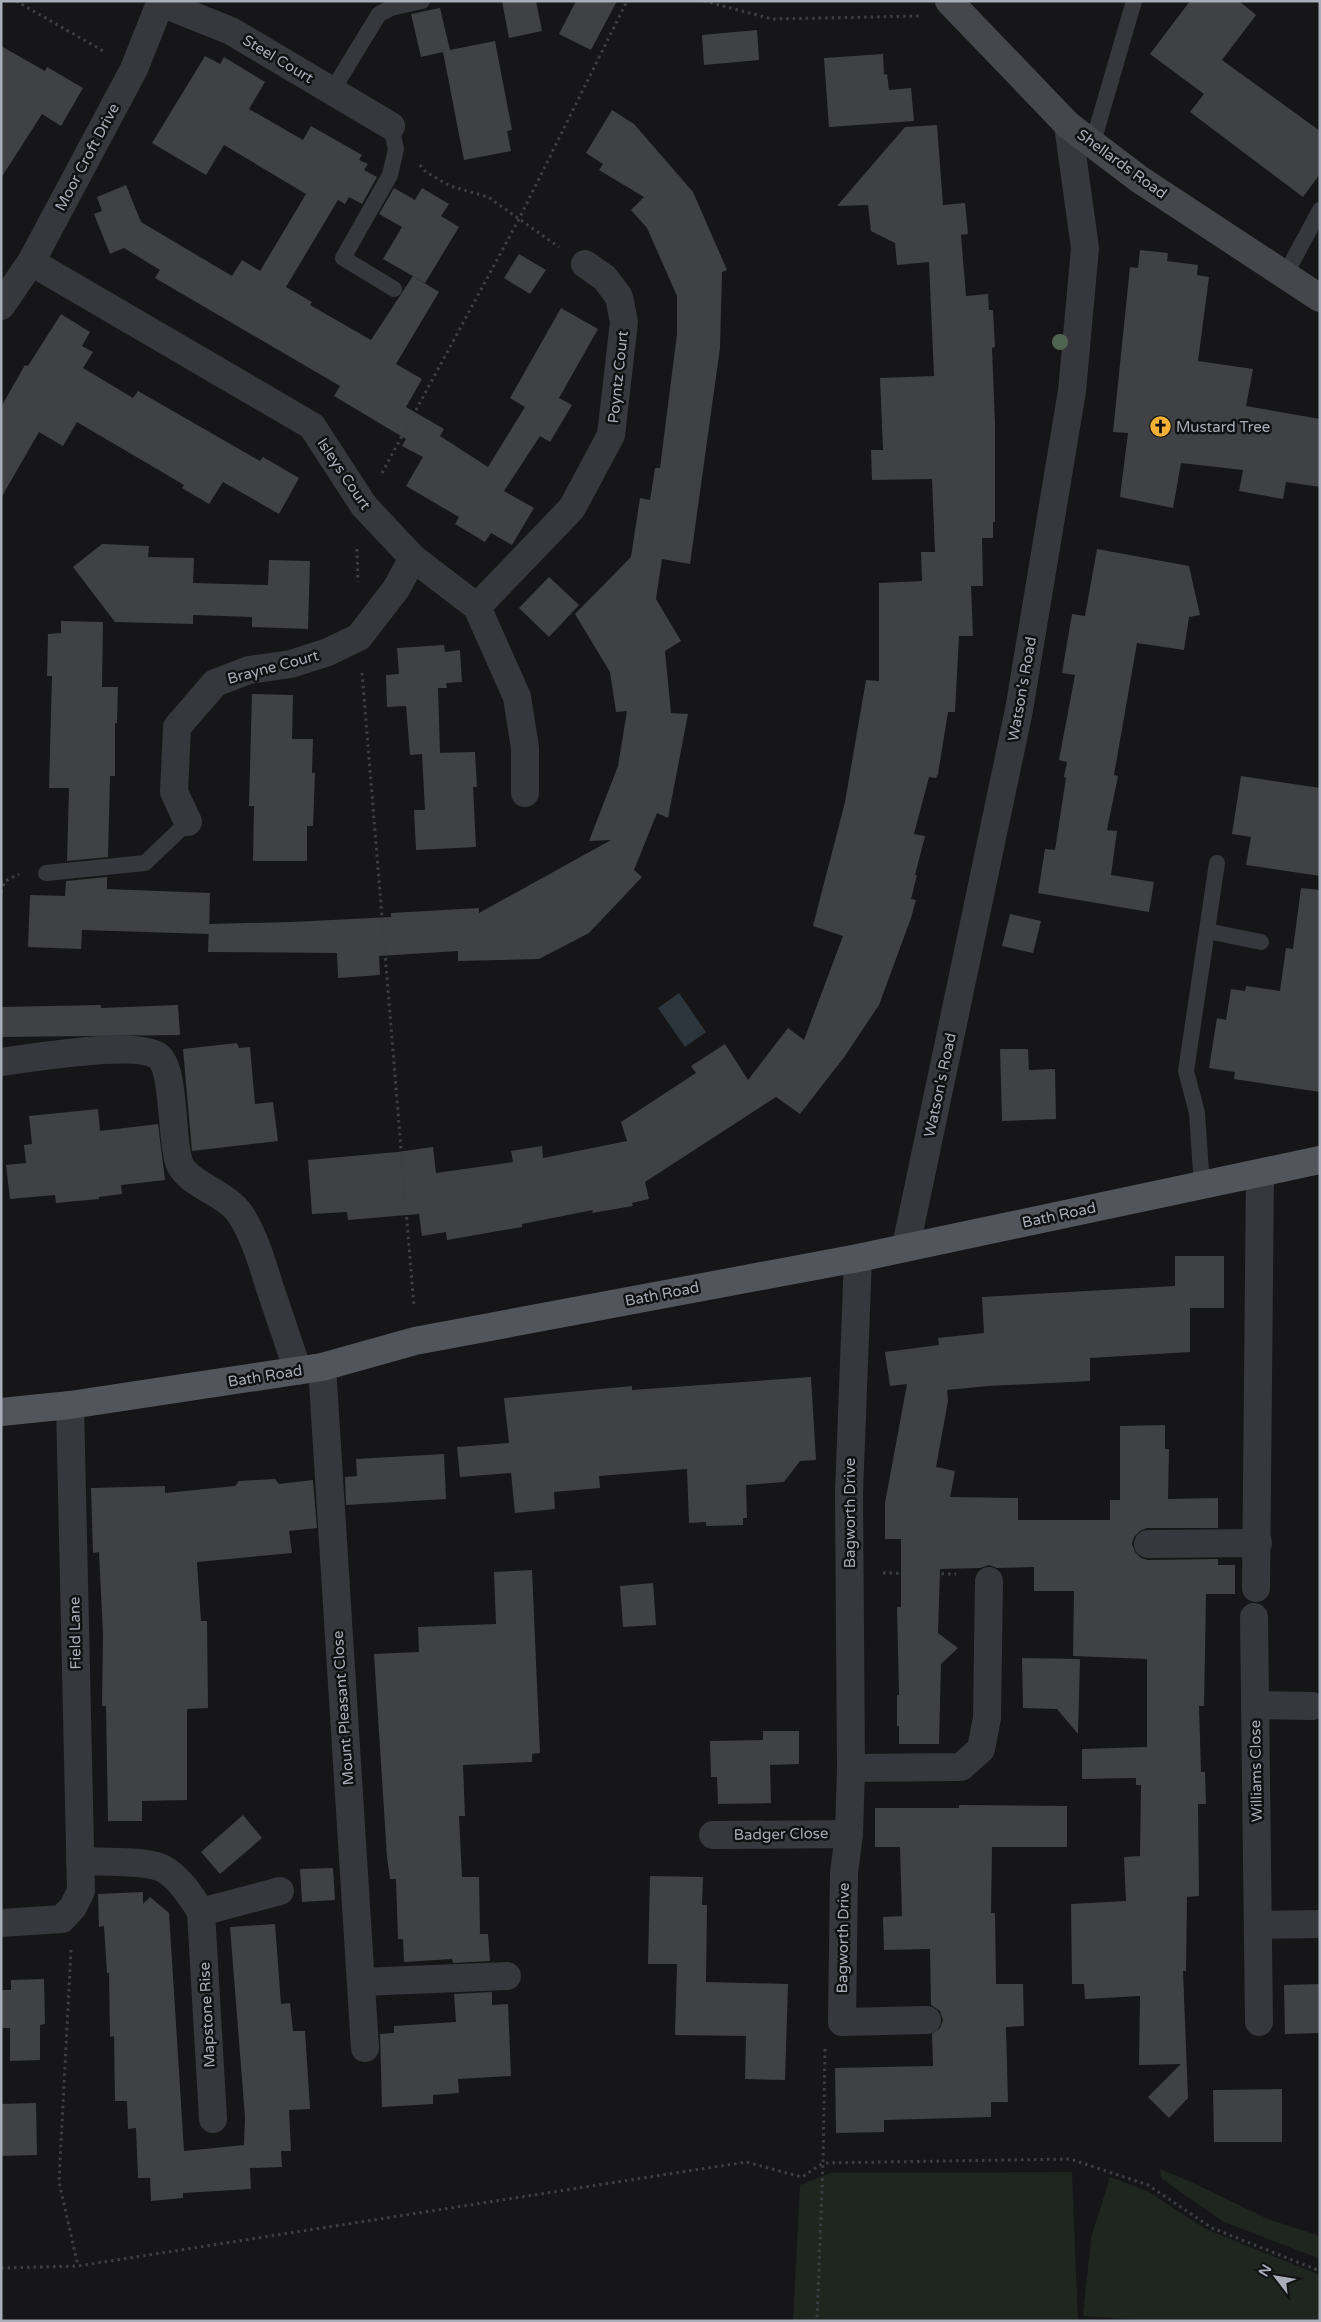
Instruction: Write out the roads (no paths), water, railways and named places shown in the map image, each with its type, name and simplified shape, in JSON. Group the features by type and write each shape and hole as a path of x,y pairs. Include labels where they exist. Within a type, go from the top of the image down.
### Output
{"main road":[{"name":"Bath Road","path":"1,1412 70,1406 310,1369 415,1341 858,1258 906,1246 1320,1160"}],"street":[{"name":"Steel Court","path":"161,2 231,31 391,126"},
{"name":"Moor Croft Drive","path":"1,306 31,262 134,69 161,2"},
{"name":"Shellards Road","path":"955,8 1068,125 1093,142 1139,179 1320,298"},
{"name":"Watson's Road","path":"906,1246 1019,710 1072,391 1085,248 1068,125"},
{"name":"Isleys Court","path":"31,262 312,426 364,506 413,558 477,607 517,697 525,748 524,793"},
{"name":"Poyntz Court","path":"477,607 572,508 611,435 624,322 619,297 605,278 585,264"},
{"name":"Brayne Court","path":"188,822 174,792 177,727 215,683 249,670 291,664 328,652 359,637 396,589 413,558"},
{"name":"Mount Pleasant Close","path":"1,1062 120,1049 144,1050 160,1057 168,1071 175,1145 179,1164 188,1176 219,1193 241,1214 310,1369 365,2048"},
{"path":"1256,1588 1258,1543 1260,1173"},
{"name":"Bagworth Drive","path":"858,1258 849,1493 851,1768 849,1834 844,1873 842,2022 927,2020"},
{"name":"Field Lane","path":"1,1922 62,1919 73,1907 81,1890 70,1406"},
{"path":"1148,1544 1258,1543"},
{"path":"851,1768 961,1767 981,1749 987,1718 989,1581"},
{"name":"Williams Close","path":"1254,1617 1259,2022"},
{"path":"1255,1705 1312,1706"},
{"name":"Badger Close","path":"713,1835 849,1834"},
{"path":"80,1861 151,1865 163,1869 189,1894 201,1912 280,1891"},
{"name":"Mapstone Rise","path":"201,1912 214,2119"},
{"path":"1258,1924 1320,1924"},
{"path":"361,1982 507,1976"}],"lane":[{"path":"332,91 379,14 391,8 422,1"},
{"path":"1093,142 1134,1"},
{"path":"391,126 396,149 390,176 343,258 394,289"},
{"path":"1285,274 1320,210"},
{"path":"46,873 145,863 188,822"},
{"path":"1202,1186 1197,1113 1186,1071 1217,863"},
{"path":"1206,932 1260,942"}],"place":[{"name":"Mustard Tree","path":"1160,427"}]}
